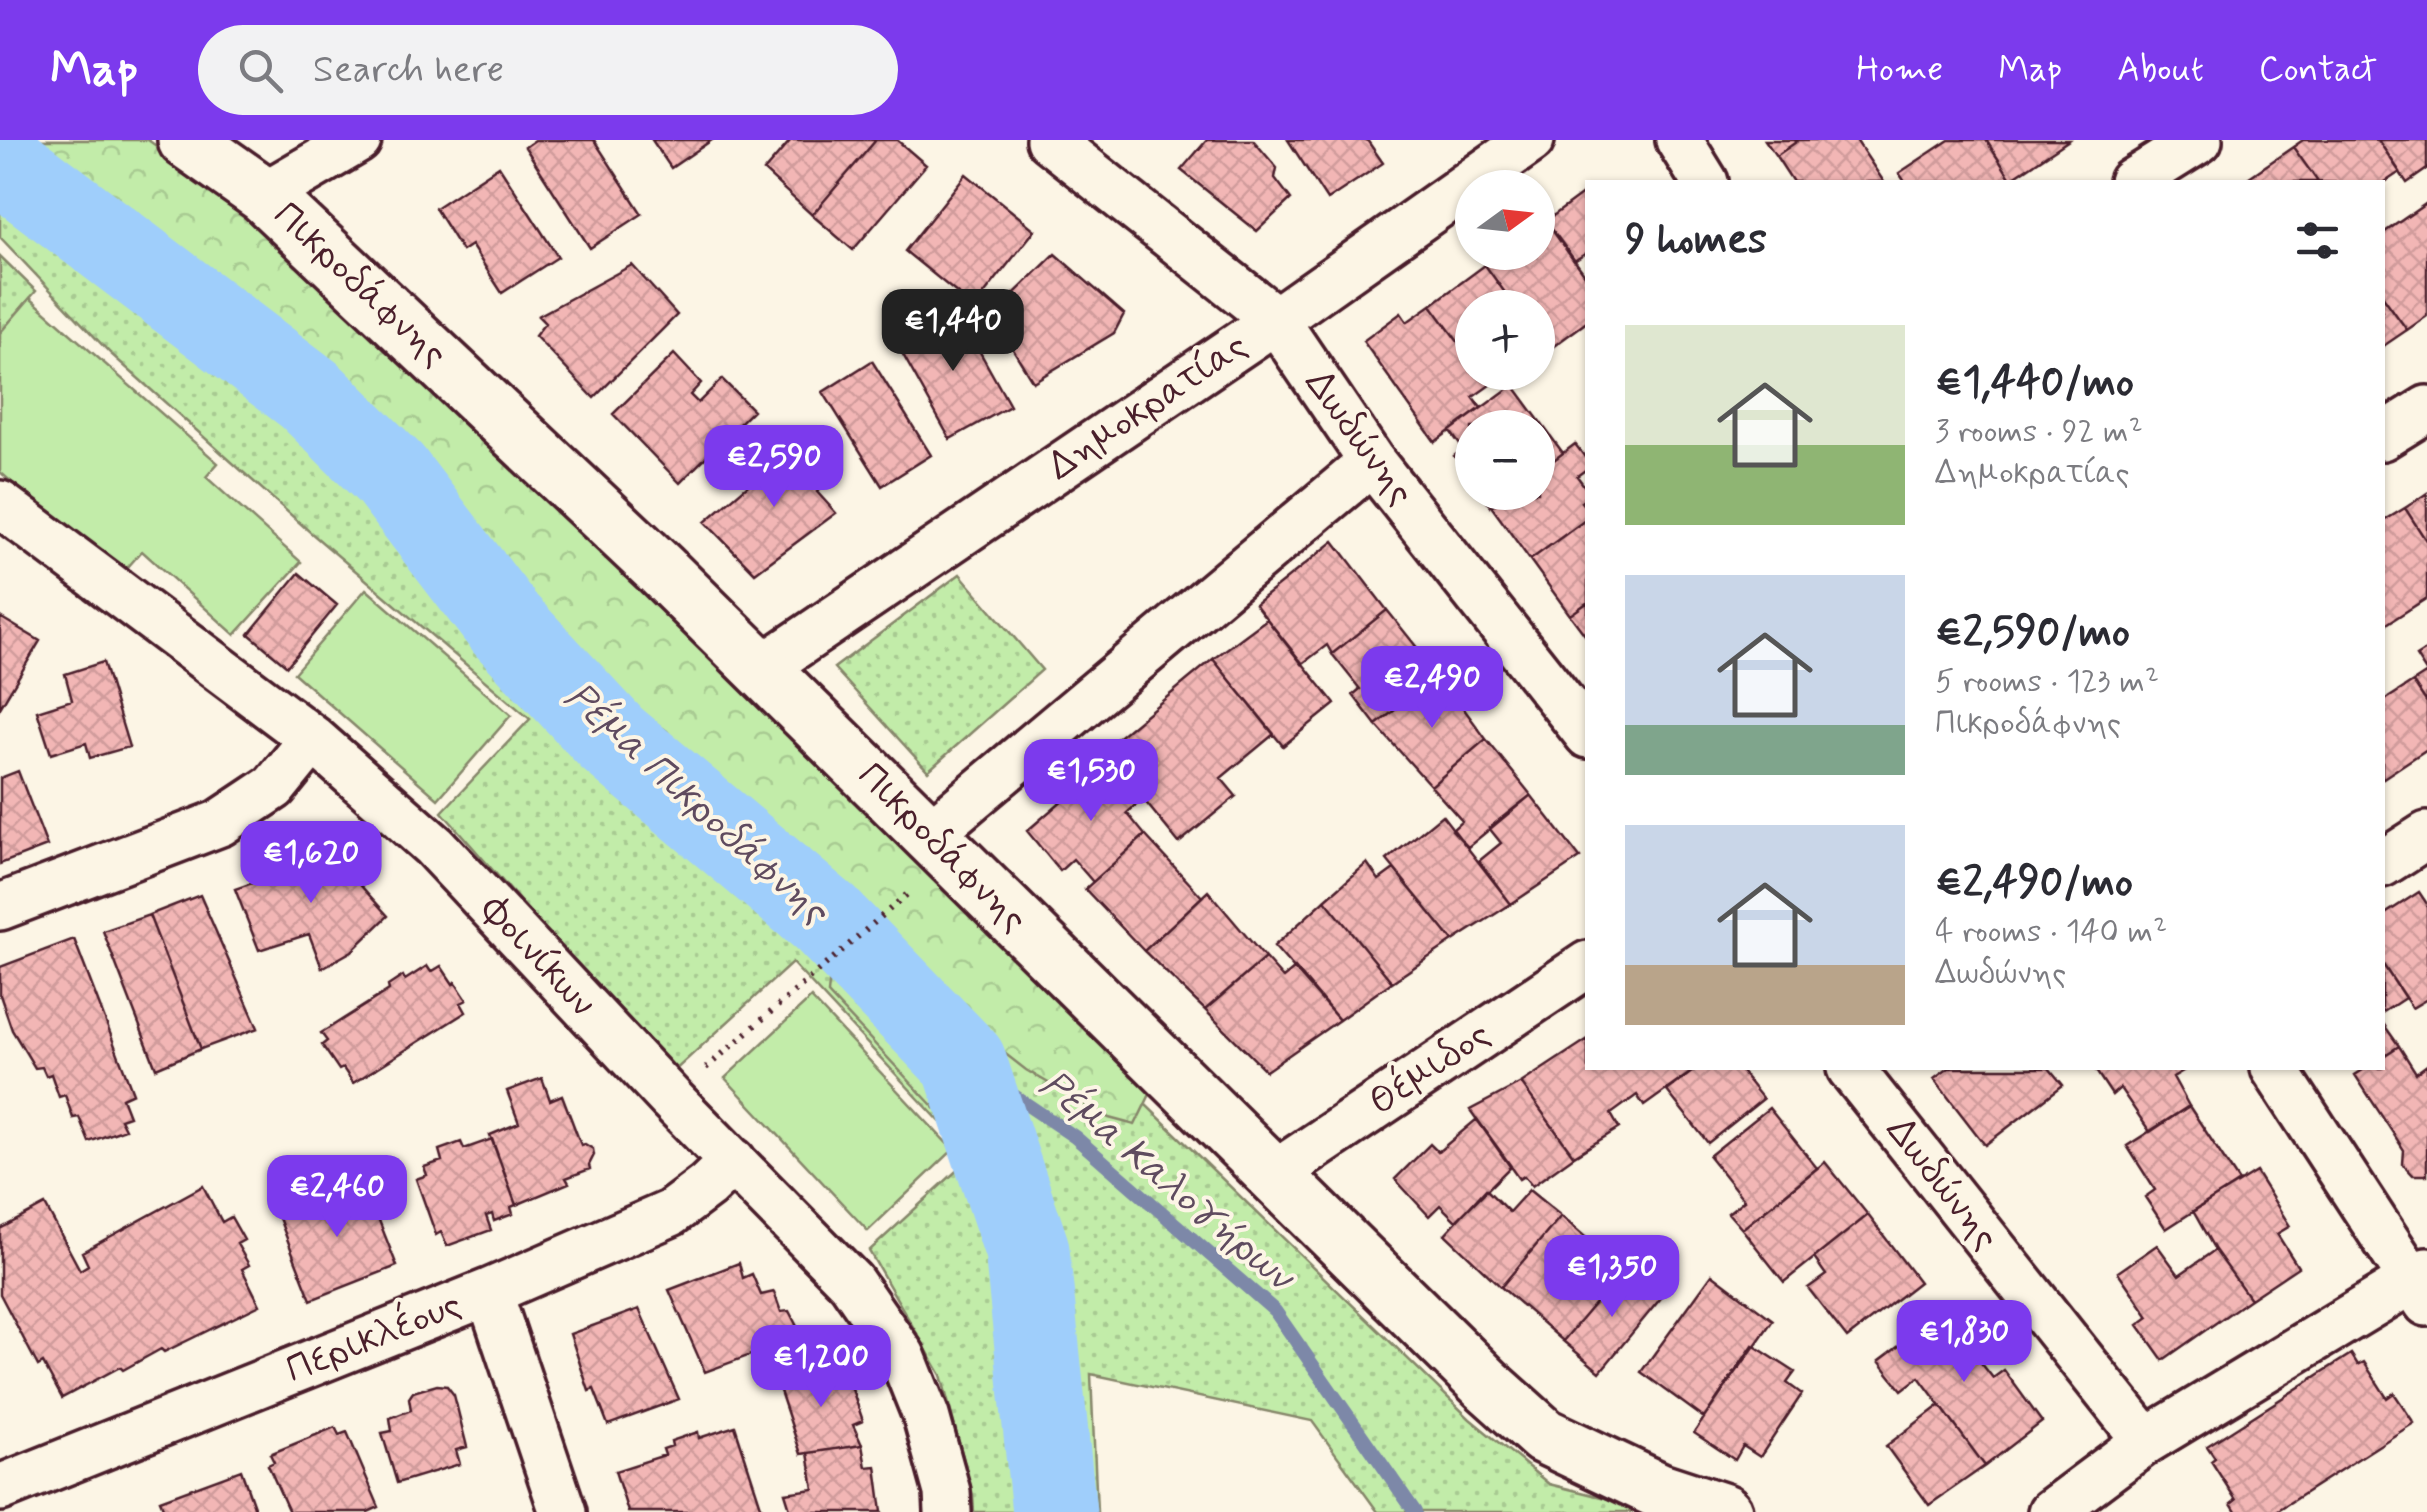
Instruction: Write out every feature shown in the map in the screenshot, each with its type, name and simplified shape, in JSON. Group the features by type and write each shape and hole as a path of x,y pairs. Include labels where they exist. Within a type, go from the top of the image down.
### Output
{"street":[{"name":"Πικροδάφνης","path":"186,140 264,195 662,570 1273,1175 1544,1436 1660,1491 1724,1512"},
{"path":"264,195 358,140"},
{"name":"Δωδώνης","path":"1049,140 1276,320 1372,462 1585,731"},
{"name":"Δημοκρατίας","path":"761,668 1276,320 1532,140"},
{"path":"1679,140 1705,180"},
{"path":"2135,180 2199,140"},
{"path":"2385,435 2427,409"},
{"path":"929,834 1372,462"},
{"name":"Φοινίκων","path":"0,504 313,739 434,846 671,1099 852,1282 902,1356 926,1416 948,1512"},
{"path":"0,906 220,823 274,787 313,739"},
{"path":"2385,862 2427,835"},
{"name":"Θέμιδος","path":"1273,1175 1585,966"},
{"name":"Δωδώνης","path":"1852,1070 2146,1442"},
{"path":"2052,1512 2146,1442 2422,1285 2275,1070"},
{"name":"Περικλέους","path":"0,1488 489,1292 670,1213 733,1161"},
{"path":"489,1292 563,1512"}],"path":[{"path":"671,1099 906,896"}],"green space":[{"path":"0,140 138,140 1470,1419 1549,1484 1662,1512 1378,1512 1312,1421 1091,1374 1097,1512 974,1512 973,1495 941,1375 869,1251 964,1164 959,1142 792,963 671,1074 442,812 530,719 310,532 110,353 0,237"},
{"path":"19,140 148,140 274,231 1154,1086 1135,1125 1109,1118 1026,1070 939,1002 838,902 744,826 667,731 591,677 516,610 437,500 357,425 299,351 211,277 140,238"},
{"path":"0,256 36,291 0,333"},
{"path":"30,298 218,463 206,477 301,562 235,635 142,551 120,576 0,472 0,333"},
{"path":"960,574 1042,670 928,771 834,668"},
{"path":"366,589 511,715 438,799 294,673"},
{"path":"829,983 882,995 936,1042 957,1097 954,1122 944,1118 828,994"},
{"path":"811,998 953,1150 868,1231 725,1078"}],"building":[{"path":"535,140 594,140 642,214 590,248 525,147"},
{"path":"652,140 712,140 671,168"},
{"path":"791,140 876,140 812,215 764,171"},
{"path":"876,140 897,140 926,165 853,250 812,215"},
{"path":"1207,140 1253,140 1277,168 1275,178 1291,199 1257,231 1181,170"},
{"path":"1288,140 1367,140 1383,163 1327,200"},
{"path":"1765,140 1799,140 1776,156"},
{"path":"1799,140 1856,140 1883,180 1792,180 1776,156"},
{"path":"1949,140 1986,140 2011,179 1904,180 1899,173"},
{"path":"1986,140 2069,140 2011,179"},
{"path":"2303,140 2378,140 2400,172 2385,182 2317,180 2293,147"},
{"path":"2378,140 2427,140 2427,169 2407,183"},
{"path":"2293,147 2317,180 2245,180"},
{"path":"499,166 558,257 502,293 471,245 462,251 435,208"},
{"path":"966,174 1035,230 974,307 905,251"},
{"path":"1585,192 1585,254 1574,261 1555,234 1555,214"},
{"path":"2427,203 2427,316 2407,330 2385,299 2385,232"},
{"path":"1555,233 1585,275 1585,323 1555,345 1555,290 1503,290 1489,270 1555,270"},
{"path":"1055,254 1124,314 1114,333 1033,382 992,315"},
{"path":"632,265 677,315 594,398 535,336 545,323 538,316"},
{"path":"1478,270 1489,270 1503,290 1455,290 1455,338 1431,305"},
{"path":"2385,299 2407,330 2385,345"},
{"path":"1431,305 1455,338 1455,390 1483,390 1473,397 1481,408 1455,410 1455,427 1435,442 1363,341 1401,313 1407,322"},
{"path":"956,309 1010,406 950,439 896,342"},
{"path":"674,354 701,383 690,395 698,403 722,379 753,410 680,483 613,414"},
{"path":"872,361 931,455 882,486 823,392"},
{"path":"1506,390 1517,390 1531,410 1479,410"},
{"path":"798,442 830,477 817,492 836,513 755,573 705,522"},
{"path":"1555,442 1563,453 1555,459"},
{"path":"1575,444 1585,457 1585,470 1577,476 1585,487 1585,499 1581,502 1585,520 1530,560 1494,510 1555,510 1555,459"},
{"path":"2427,493 2427,542 2405,508"},
{"path":"2405,508 2427,542 2427,598 2385,625 2385,520"},
{"path":"1585,520 1585,604 1570,615 1530,560"},
{"path":"1334,541 1387,610 1332,654 1327,645 1302,664 1255,604"},
{"path":"299,573 337,605 287,666 249,634"},
{"path":"1585,604 1585,635 1570,615"},
{"path":"1387,610 1439,675 1376,725 1353,695 1360,689 1332,654"},
{"path":"0,617 40,641 0,708"},
{"path":"1267,619 1335,704 1283,746 1213,659"},
{"path":"2427,649 2427,673 2416,656"},
{"path":"1213,659 1274,734 1221,778 1236,796 1179,843 1103,750"},
{"path":"103,662 129,747 90,758 86,743 51,754 37,711 72,700 65,674"},
{"path":"2427,673 2427,703 2413,682"},
{"path":"1439,675 1486,739 1431,786 1376,725"},
{"path":"2413,682 2427,703 2427,749 2385,777 2385,700"},
{"path":"1486,739 1531,795 1468,847 1452,830 1462,821 1431,786"},
{"path":"1110,759 1143,799 1127,813 1145,835 1093,882 1073,859 1060,871 1027,831"},
{"path":"18,771 47,846 0,864 0,778"},
{"path":"1531,795 1580,858 1511,904 1479,861 1501,843 1489,828"},
{"path":"1442,815 1511,904 1453,941 1387,860"},
{"path":"1145,835 1202,897 1144,951 1085,889"},
{"path":"325,846 388,916 352,951 322,968 309,934 259,950 235,889 264,879 262,870"},
{"path":"1367,863 1379,880 1394,869 1453,941 1392,982 1325,900"},
{"path":"1208,891 1265,958 1205,1010 1144,951"},
{"path":"2419,892 2427,904 2427,999 2412,1008 2385,968 2385,914"},
{"path":"200,895 258,1028 201,1049 149,915"},
{"path":"1325,900 1392,982 1339,1020 1274,946"},
{"path":"149,915 201,1049 156,1068 103,931"},
{"path":"74,939 133,1093 122,1098 129,1116 120,1119 125,1129 89,1142 79,1117 73,1118 65,1095 59,1097 51,1074 46,1076 42,1067 35,1068 12,1030 0,995 0,967"},
{"path":"1265,958 1283,978 1295,968 1339,1020 1266,1071 1205,1010"},
{"path":"427,966 431,972 441,966 455,982 467,1000 461,1003 466,1012 353,1083 322,1045 327,1041 321,1033 389,990 388,986 403,976 405,980"},
{"path":"2385,968 2405,998 2385,1011"},
{"path":"2385,1026 2399,1046 2385,1055"},
{"path":"1585,1041 1585,1070 1694,1070 1644,1106 1637,1095 1611,1114 1619,1128 1574,1156 1521,1083"},
{"path":"2399,1046 2416,1073 2427,1065 2427,1175 2413,1175 2403,1164 2404,1150 2355,1075 2363,1070 2385,1070 2385,1055"},
{"path":"1694,1070 1740,1070 1763,1099 1708,1143 1667,1091"},
{"path":"1946,1070 2051,1070 2063,1085 1985,1145 1934,1079"},
{"path":"2095,1070 2185,1070 2173,1077 2189,1106 2150,1132 2120,1088 2112,1095"},
{"path":"542,1078 550,1100 562,1095 581,1145 593,1149 594,1155 590,1169 566,1178 569,1183 516,1205 490,1135 519,1123 507,1091"},
{"path":"1521,1083 1574,1156 1532,1186 1524,1176 1519,1179 1470,1110"},
{"path":"2189,1106 2239,1182 2166,1229 2145,1197 2155,1190 2127,1146"},
{"path":"1769,1108 1817,1168 1742,1229 1728,1213 1744,1200 1709,1156"},
{"path":"1477,1119 1511,1166 1456,1221 1440,1205 1429,1216 1395,1179 1430,1144 1438,1152"},
{"path":"492,1139 516,1205 511,1207 513,1214 494,1221 492,1214 486,1216 491,1230 447,1246 441,1232 436,1235 416,1179 427,1175 424,1167 442,1161 439,1150 461,1142 464,1149"},
{"path":"1825,1162 1868,1215 1784,1282 1742,1229"},
{"path":"2256,1172 2290,1226 2277,1234 2298,1267 2250,1299 2193,1211"},
{"path":"363,1180 397,1266 311,1300 277,1213"},
{"path":"203,1186 222,1222 231,1217 244,1240 237,1244 249,1265 242,1269 260,1305 164,1352 161,1349 123,1370 120,1367 62,1398 43,1363 38,1366 0,1294 0,1229 45,1205 80,1270 88,1265 82,1252"},
{"path":"1486,1189 1509,1212 1529,1190 1561,1216 1501,1287 1445,1234"},
{"path":"1868,1215 1919,1282 1847,1338 1808,1288 1826,1275 1814,1258"},
{"path":"1561,1216 1623,1270 1563,1341 1501,1287"},
{"path":"2157,1245 2179,1275 2215,1250 2250,1299 2163,1360 2138,1325 2149,1317 2118,1272"},
{"path":"739,1263 743,1278 752,1274 761,1295 774,1292 781,1312 789,1311 802,1336 705,1372 669,1290"},
{"path":"1623,1270 1661,1298 1600,1372 1563,1341"},
{"path":"1712,1274 1773,1320 1704,1418 1641,1372"},
{"path":"1952,1306 1984,1349 1975,1355 1993,1378 2004,1370 2042,1422 1985,1466 1919,1377 1902,1390 1879,1361"},
{"path":"639,1309 679,1399 608,1425 594,1389 589,1391 570,1334"},
{"path":"1753,1345 1795,1372 1787,1383 1802,1394 1760,1457 1743,1446 1735,1460 1694,1433"},
{"path":"2351,1354 2358,1365 2364,1362 2387,1398 2394,1393 2414,1423 2275,1512 2236,1512 2231,1504 2236,1500 2211,1461 2215,1458 2207,1446"},
{"path":"835,1361 840,1376 851,1386 863,1421 853,1425 862,1445 801,1454 777,1382"},
{"path":"447,1386 454,1395 467,1447 456,1450 460,1464 397,1483 382,1433 392,1431 390,1418 411,1410 409,1398 413,1392"},
{"path":"1940,1405 1985,1466 1929,1505 1886,1446"},
{"path":"735,1426 763,1512 628,1512 615,1471 665,1455 663,1449 672,1446 671,1441 698,1432 699,1438"},
{"path":"335,1427 339,1435 347,1432 379,1507 368,1512 289,1512 268,1465 274,1462 270,1454"},
{"path":"862,1445 866,1467 876,1466 882,1512 791,1512 785,1493 814,1489 808,1453"},
{"path":"241,1470 256,1512 165,1512 160,1500"}],"waterway":[{"name":"Ρέμα Πικροδάφνης","path":"0,160 310,395 390,474 504,623 612,739 825,918 964,1062 1027,1250 1054,1512"},
{"name":"Ρέμα Καλογήρων","path":"964,1062 1075,1137 1275,1311 1415,1512"}]}
